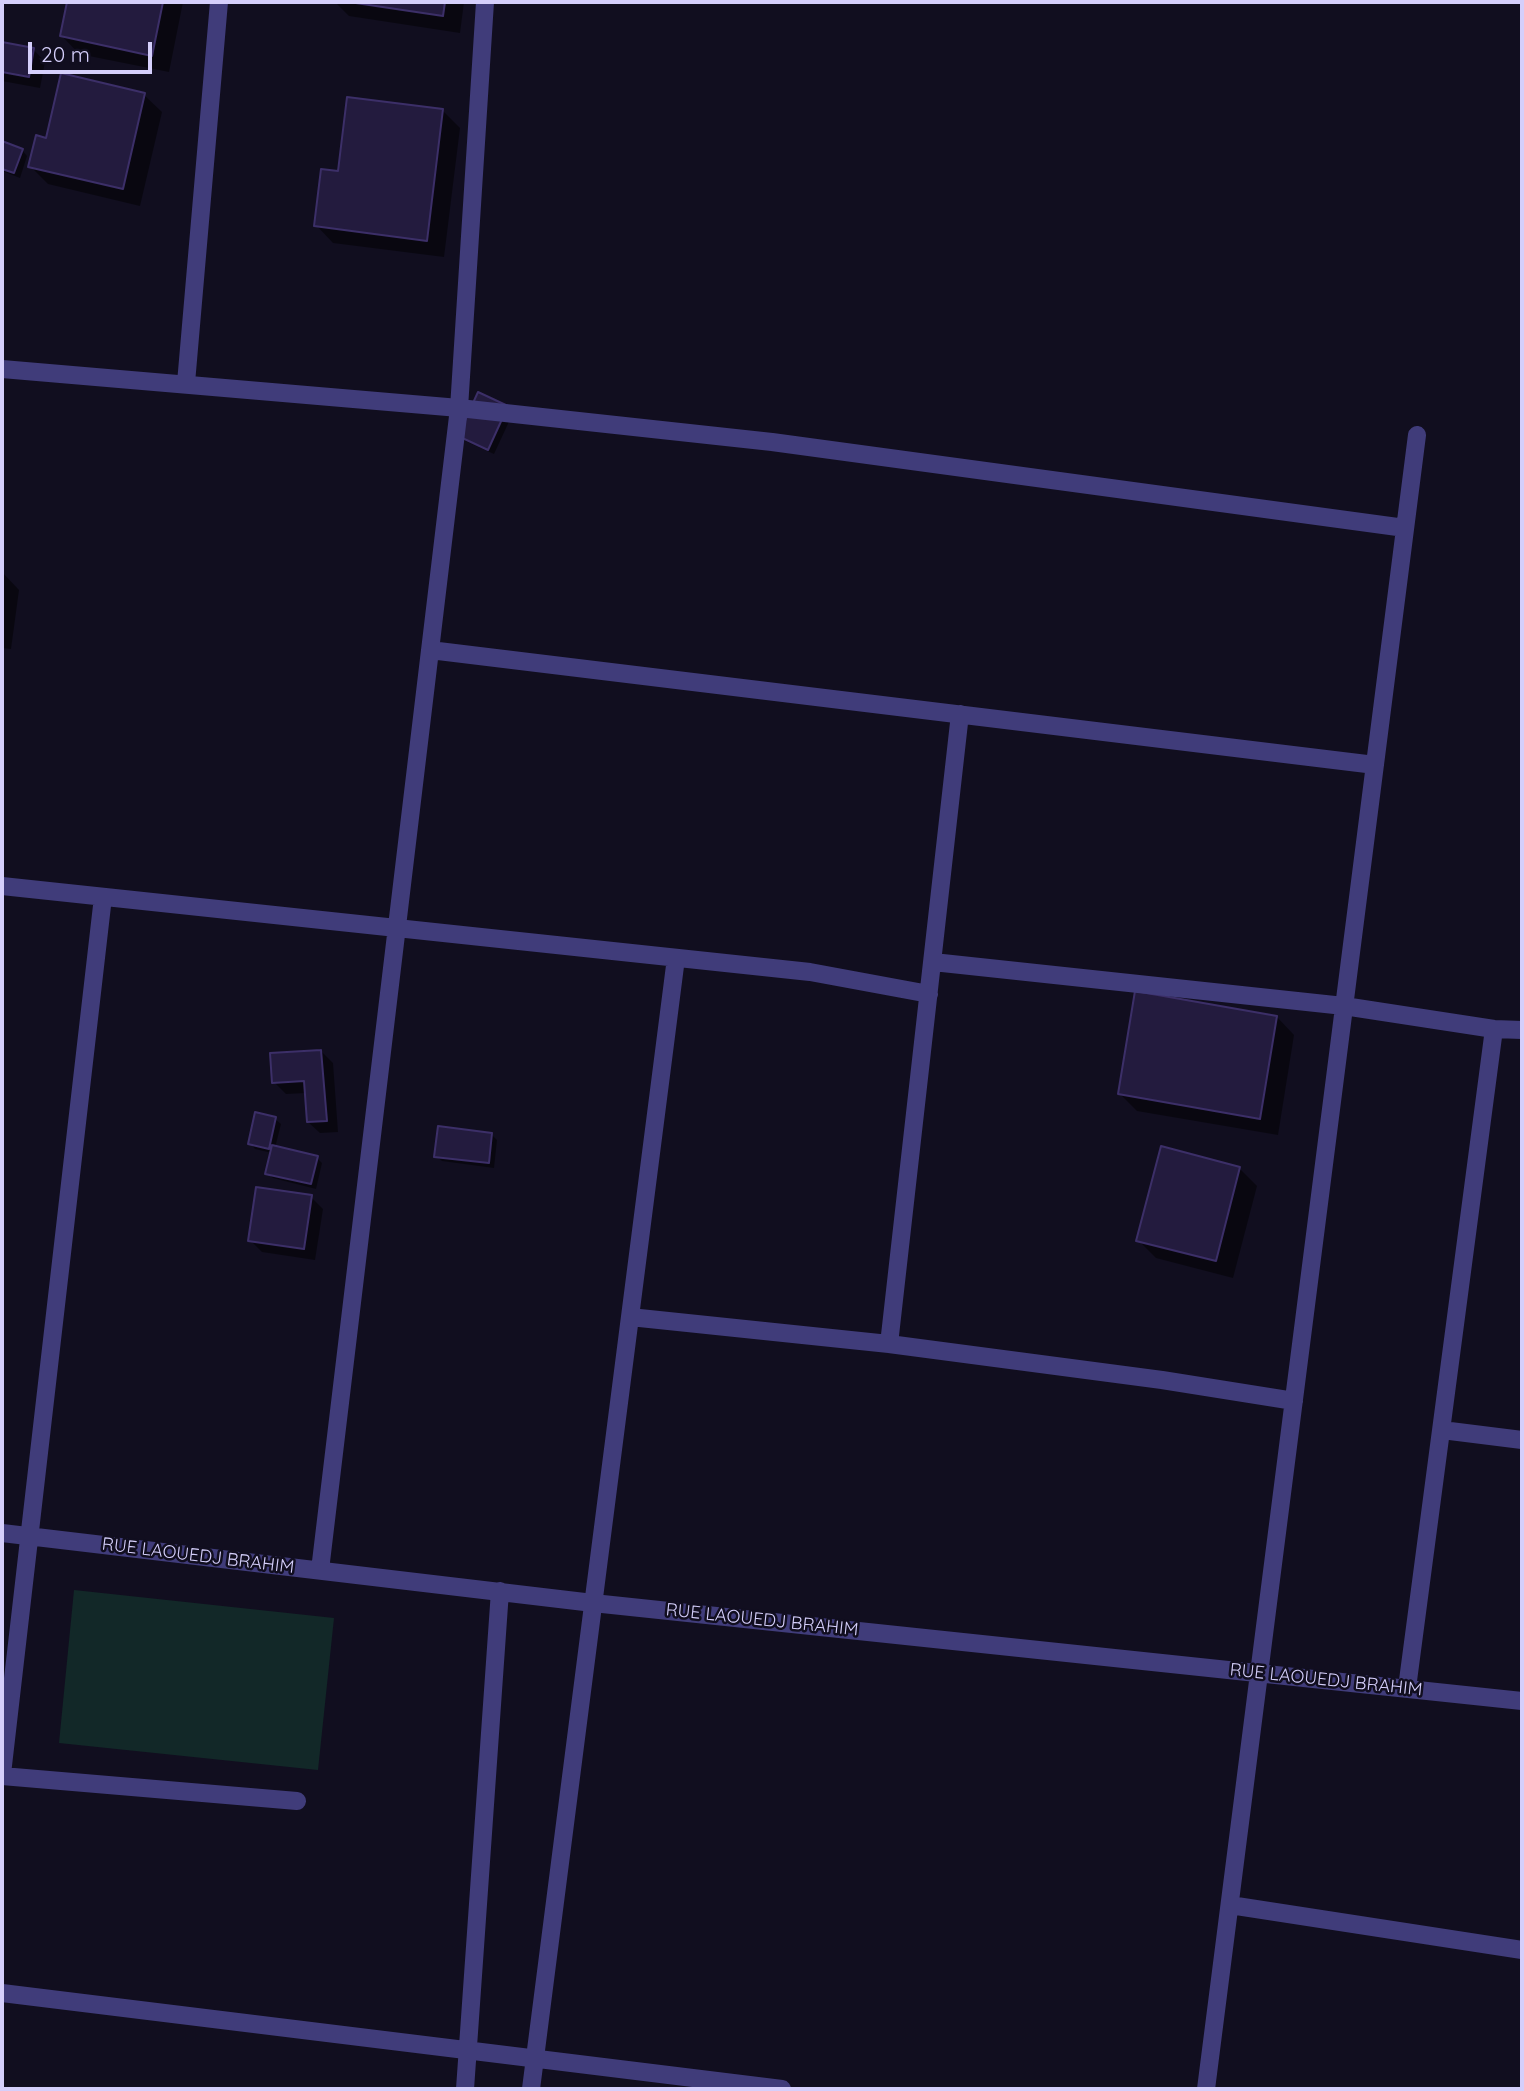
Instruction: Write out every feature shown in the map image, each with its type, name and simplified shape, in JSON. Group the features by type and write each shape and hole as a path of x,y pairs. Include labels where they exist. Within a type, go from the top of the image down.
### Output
{"street":[{"path":"186,383 219,2"},
{"path":"320,1570 459,408 485,2"},
{"path":"2,369 459,408 772,442 1405,528"},
{"path":"1206,2089 1417,435"},
{"path":"430,649 1375,765"},
{"path":"889,1344 960,714"},
{"path":"2,886 810,972 929,994"},
{"path":"103,897 2,1775 297,1801"},
{"path":"531,2089 676,958"},
{"path":"933,962 1344,1006 1522,1030"},
{"path":"1407,1688 1494,1028"},
{"path":"630,1317 889,1344 1162,1380 1294,1401"},
{"path":"1442,1430 1522,1440"},
{"name":"RUE LAOUEDJ BRAHIM","path":"2,1533 593,1602 1522,1701"},
{"path":"465,2089 500,1591"},
{"path":"1230,1905 1522,1950"},
{"path":"2,1993 782,2089"}],"green space":[{"path":"74,1590 334,1618 318,1770 59,1743"}],"building":[{"path":"67,2 163,2 152,56 60,36"},
{"path":"349,2 445,2 443,16"},
{"path":"2,42 34,48 29,77 2,72"},
{"path":"61,73 145,93 123,189 28,167 36,135 46,138"},
{"path":"347,97 443,109 427,241 314,226 321,169 338,171"},
{"path":"2,141 23,149 14,173 2,169"},
{"path":"478,392 508,406 488,450 458,436"},
{"path":"1135,991 1277,1016 1260,1119 1118,1094"},
{"path":"321,1050 327,1121 307,1122 304,1081 272,1083 270,1053"},
{"path":"255,1112 276,1117 269,1149 248,1144"},
{"path":"438,1126 492,1133 489,1163 434,1157"},
{"path":"272,1145 318,1156 311,1184 265,1174"},
{"path":"1161,1146 1240,1167 1216,1261 1136,1241"},
{"path":"256,1187 312,1195 304,1249 248,1241"}]}
